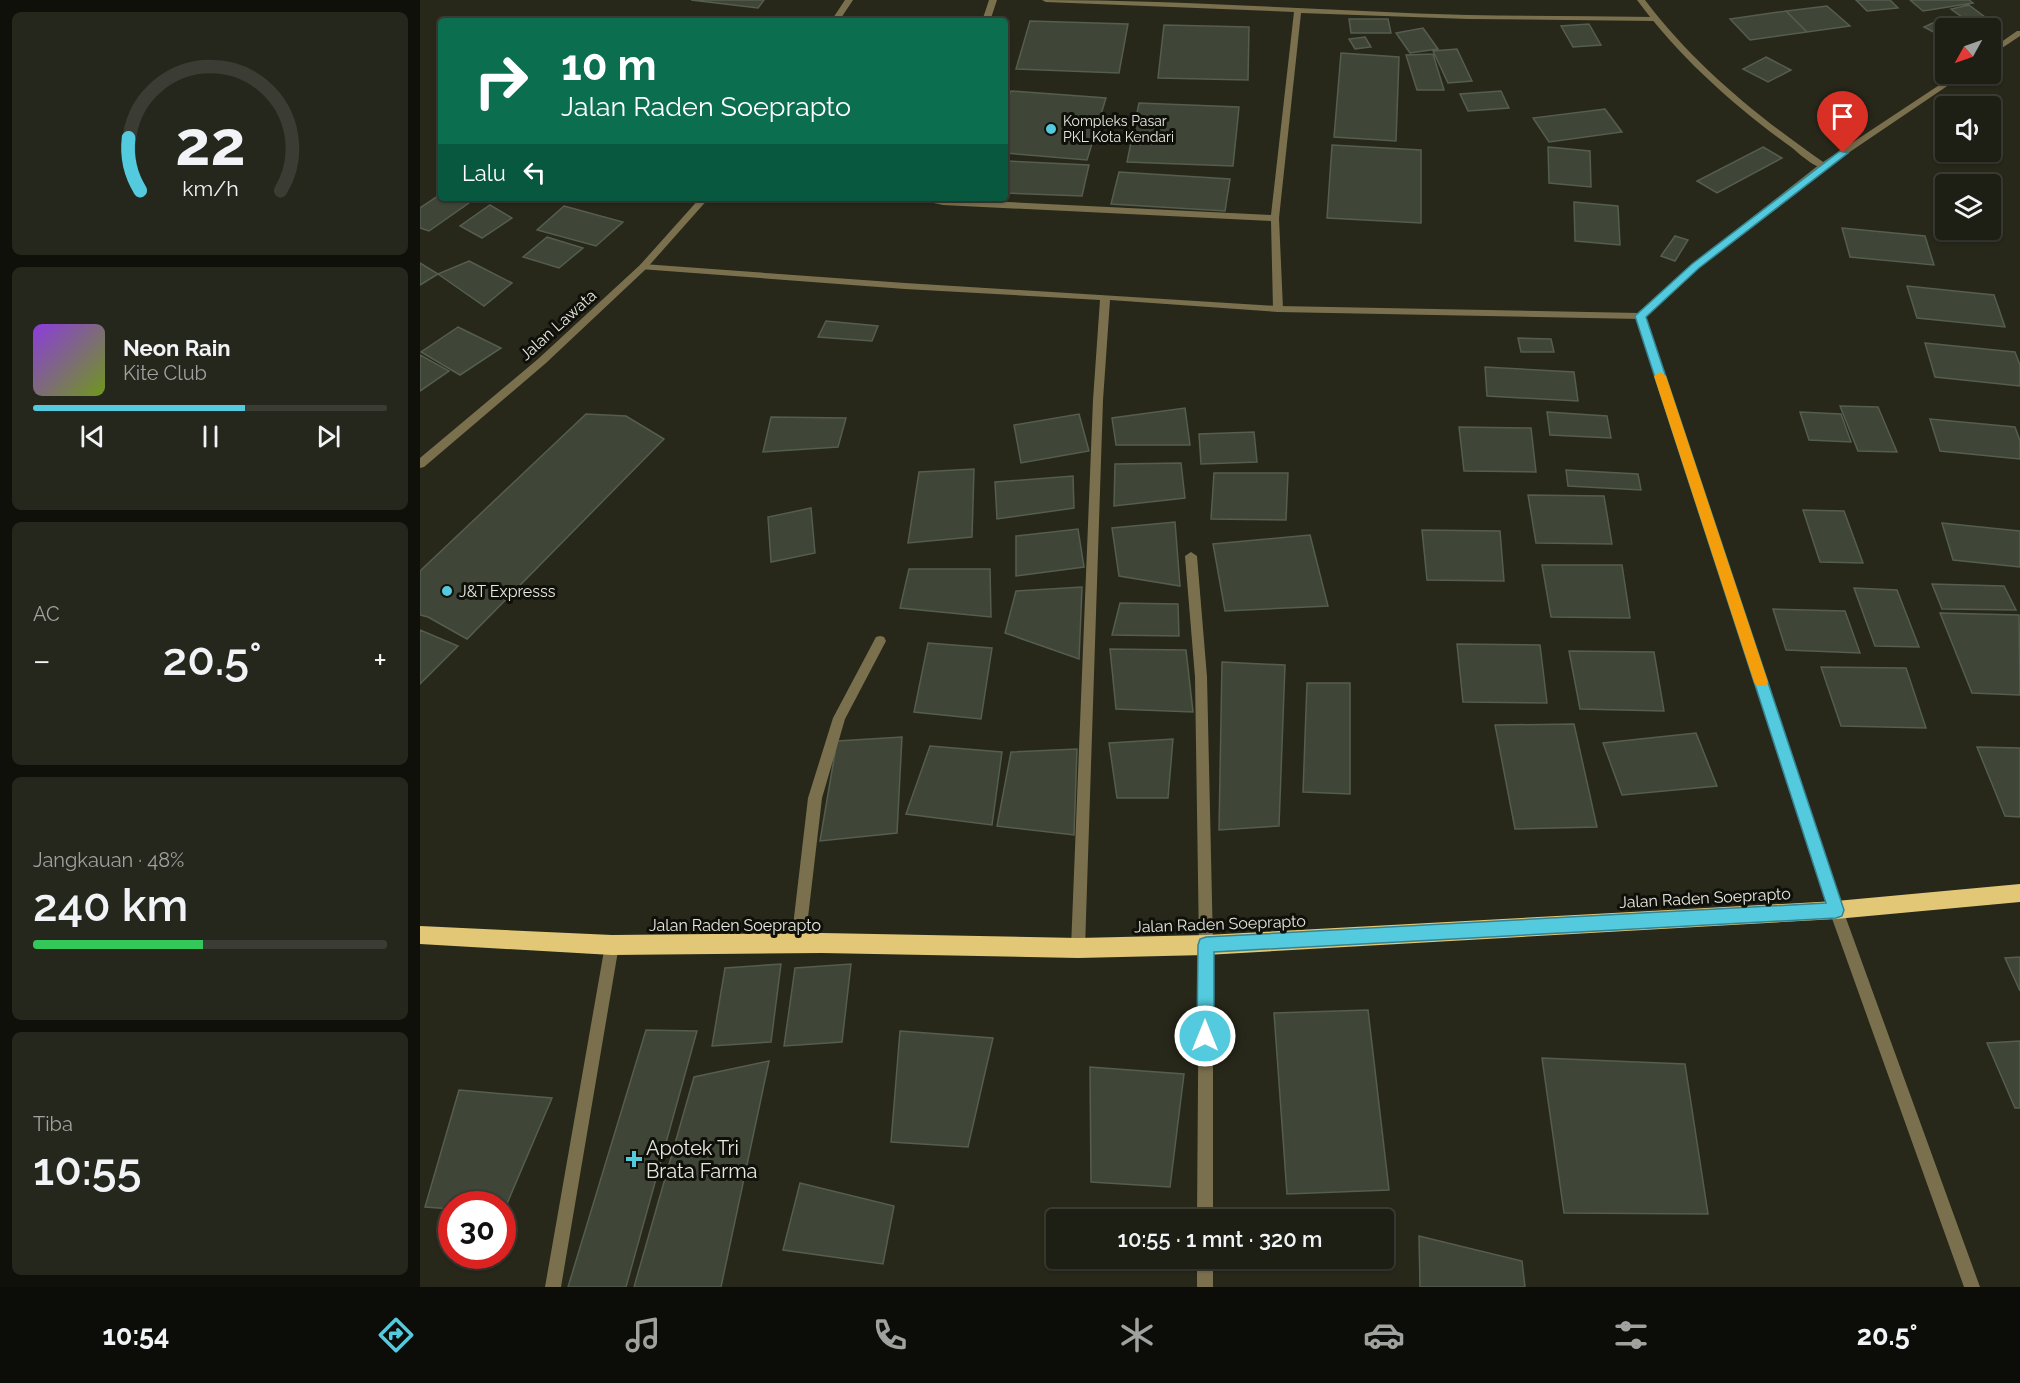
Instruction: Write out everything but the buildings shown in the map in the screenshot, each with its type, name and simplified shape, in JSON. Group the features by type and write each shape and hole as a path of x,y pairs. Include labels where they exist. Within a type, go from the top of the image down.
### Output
{"highway":[{"name":"Jalan Raden Soeprapto","path":"420,935 612,945 798,944 1078,948 1206,945 1836,910 2020,893"}],"street":[{"path":"837,18 849,0"},
{"path":"987,18 993,0"},
{"path":"1046,0 1281,4 1298,9 1468,16 1654,19"},
{"path":"1641,0 1654,19 1709,76 1754,116 1823,166"},
{"path":"1278,309 1275,218 1298,9"},
{"path":"2001,46 2020,33"},
{"path":"644,267 1278,309 1640,316 1696,266 1823,166 1946,84"},
{"name":"Jalan Lawata","path":"420,464 542,361 644,267 702,201"},
{"path":"938,201 1275,218"},
{"path":"1078,948 1098,400 1105,297"},
{"path":"1640,316 1836,910 1972,1287"},
{"path":"1191,556 1202,676 1206,945 1205,1209"},
{"path":"798,944 815,798 839,718 880,641"},
{"path":"553,1287 612,945"},
{"path":"1205,1269 1205,1287"}],"slow traffic":[{"path":"1660,376 1761,682"}],"place":[{"name":"Kompleks Pasar PKL Kota Kendari","path":"1051,129"},
{"name":"J&T Expresss","path":"447,591"},
{"name":"Apotek Tri Brata Farma","path":"634,1159"}],"route":[{"path":"1205,1036 1206,945 1836,910 1640,316 1696,266 1823,166 1843,153"}]}
